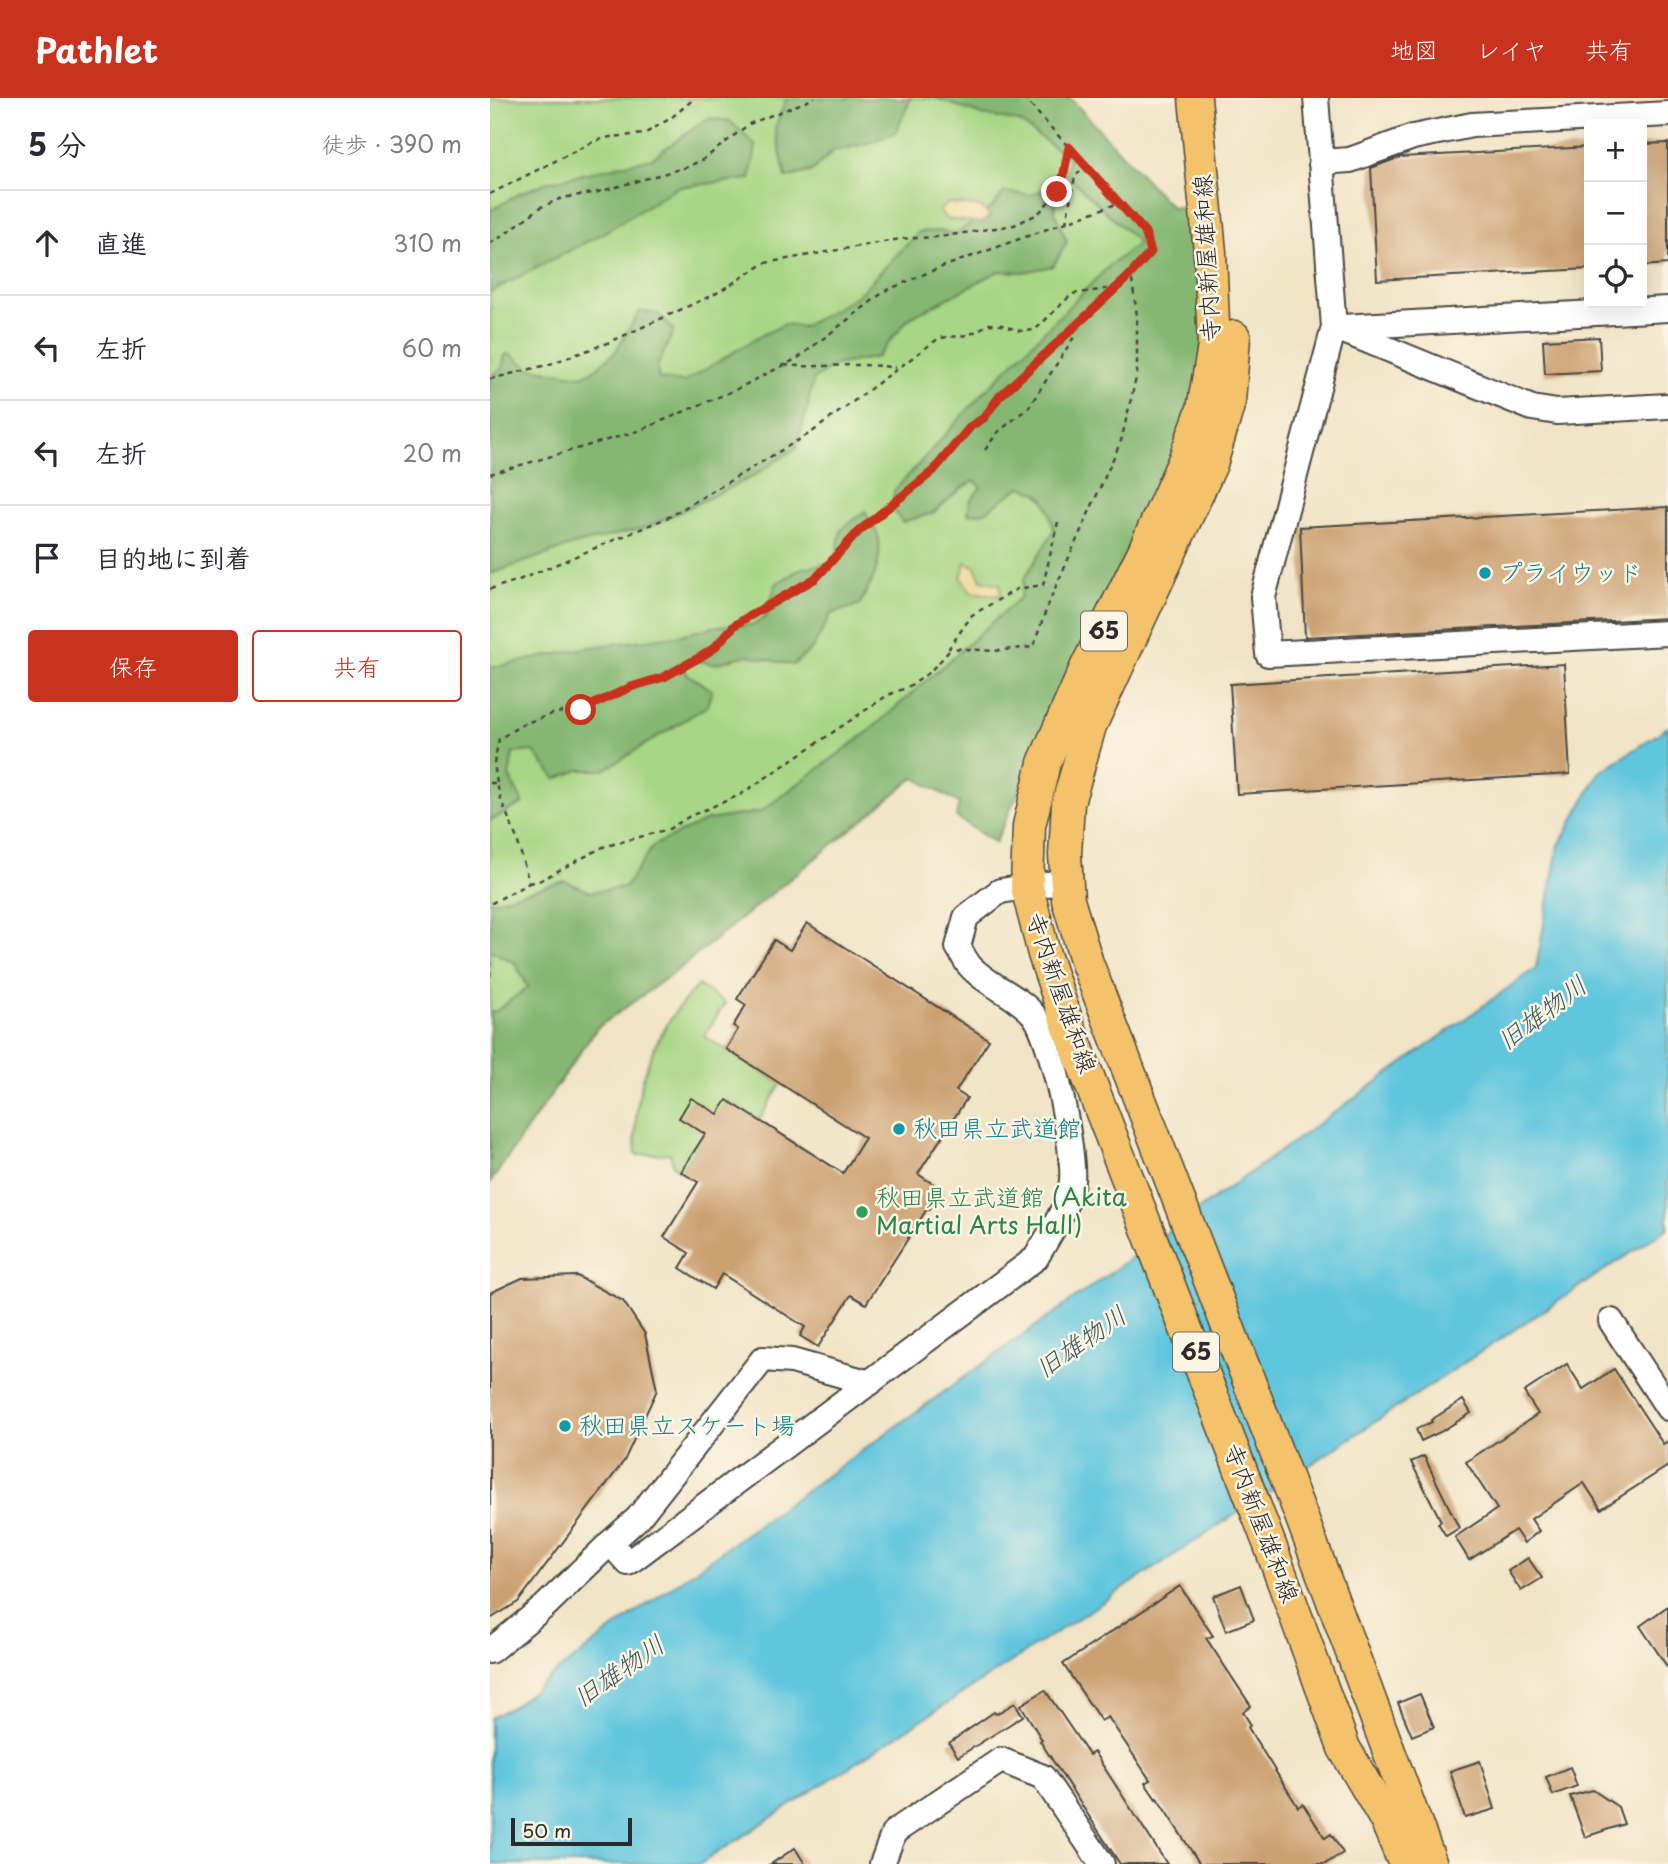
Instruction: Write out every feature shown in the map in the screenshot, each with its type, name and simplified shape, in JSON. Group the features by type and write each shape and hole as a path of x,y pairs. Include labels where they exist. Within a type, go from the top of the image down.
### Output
{"main road":[{"name":"寺内新屋雄和線","path":"1195,98 1210,252 1214,346 1203,409 1184,461 1144,551 1087,666 1044,763 1030,826 1027,887 1044,954 1069,1025 1271,1548 1344,1748 1386,1820 1405,1864"},
{"name":"寺内新屋雄和線","path":"1214,98 1234,335 1229,402 1211,464 1090,726 1068,803 1068,900 1087,963 1300,1513 1431,1864"}],"street":[{"path":"1316,98 1334,327 1263,597 1268,654 1668,633"},
{"path":"1321,162 1350,160 1413,137 1472,125 1668,114"},
{"path":"1334,327 1668,309"},
{"path":"1334,327 1532,408 1557,412 1668,407"},
{"path":"610,1543 628,1563 1036,1258 1062,1213 1072,1181 1070,1139 1046,1042 1034,1015 970,966 958,947 966,917 1000,891 1067,881"},
{"path":"1611,1321 1668,1408"},
{"path":"490,1651 544,1607 638,1518 762,1359 792,1361 870,1383"},
{"path":"882,1864 894,1832 1001,1760 1043,1777 1101,1864"}],"path":[{"path":"490,194 595,141 610,136 644,134 671,118 695,98"},
{"path":"490,243 541,207 562,198 598,192 687,167 704,159 749,124 815,98"},
{"path":"529,883 497,783 494,763 499,738 544,716 581,710 631,687 664,677 714,648 735,625 816,578 859,531 933,471 971,426 984,418 999,397 1151,252 1145,232 1024,98"},
{"path":"490,379 547,365 610,342 717,293 765,263 900,239 939,237 1014,225 1038,214 1057,192 1062,183 1069,147"},
{"path":"1066,223 1075,176 1086,166"},
{"path":"490,474 638,431 735,390 797,358 885,291 934,270 1120,203"},
{"path":"1058,522 1043,585 1017,589 972,615 949,648 994,651 1032,647 1049,601 1121,441 1137,374 1138,316 1131,273"},
{"path":"490,590 669,517 812,432 939,338 969,335 989,324 1020,331 1035,330 1073,294 1112,288 1122,281"},
{"path":"985,450 997,433 1029,407 1074,337 1074,327"},
{"path":"784,365 880,365 897,368"},
{"path":"490,904 603,847 669,829 690,816 740,795 888,695 927,677 949,651"},
{"path":"490,783 497,783"},
{"path":"490,961 490,980"}],"green space":[{"path":"490,98 1035,98 1149,231 1078,567 490,1083"},
{"path":"911,98 896,132 869,143 833,151 812,171 786,178 775,128 786,100"},
{"path":"935,98 1070,98 1172,208 1189,205 1209,339 1196,407 995,843 956,817 959,803 914,778 679,969 597,1028 490,1183 490,1012 496,1011 528,987 515,963 490,950 490,902 565,881 591,892 625,887 654,845 707,820 760,812 868,732 1021,597 1024,579 1054,530 1045,501 1029,489 1020,487 985,512 968,514 970,501 981,487 975,481 963,487 933,513 902,522 892,508 894,491 984,392 1109,266 1139,243 1066,174 1069,158 1019,122 982,115"},
{"path":"708,118 730,121 756,146 750,179 678,187 602,234 490,292 490,211 520,193 545,183 652,158"},
{"path":"1054,186 1055,213 1067,242 1053,266 1023,272 999,271 908,319 877,357 835,365 813,380 796,448 752,477 648,527 573,545 490,574 490,377 502,368 505,355 511,354 529,368 582,376 596,369 615,352 640,311 658,314 674,330 657,367 659,379 684,382 762,335 785,324 802,327 858,295 919,232 940,231 957,234 993,206 1004,192 1031,195"},
{"path":"865,511 877,533 879,545 878,564 872,581 859,605 831,614 813,648 793,665 747,655 714,664 697,661 684,666 687,674 712,690 707,706 604,770 579,770 556,779 533,751 513,753 509,776 523,803 490,821 490,668 590,647 676,636 718,626 753,625 766,617 776,584 802,568 835,563 841,530"},
{"path":"698,985 725,1003 704,1036 781,1084 759,1120 727,1100 681,1172 673,1165 670,1153 636,1155 637,1108 641,1085 657,1043 682,1003"}],"sand":[{"path":"948,203 981,207 990,216 982,223 946,219 939,210"},
{"path":"965,562 975,566 981,580 1000,584 1001,596 971,592 961,578"}],"water":[{"name":"旧雄物川","path":"1668,727 1668,1228 1109,1598 700,1864 490,1864 490,1718 513,1706 617,1626 1536,968 1558,847 1599,773"}],"building":[{"path":"1668,143 1668,264 1647,266 1647,144"},
{"path":"1584,147 1584,269 1377,280 1371,168 1401,157"},
{"path":"1599,337 1601,371 1545,374 1543,340"},
{"name":"プライウッド","path":"1668,507 1668,618 1305,637 1300,527"},
{"path":"1564,664 1570,774 1237,794 1230,684"},
{"name":"秋田県立武道館","path":"807,923 989,1040 956,1091 967,1098 918,1174 942,1190 866,1304 851,1295 818,1347 800,1336 805,1327 722,1274 713,1289 680,1268 689,1253 664,1237 698,1182 681,1172 705,1134 679,1118 691,1098 718,1114 727,1100 843,1173 865,1138 726,1049 738,1029 733,1026 746,1005 737,999 774,940 790,950"},
{"name":"秋田県立スケート場","path":"577,1276 623,1301 645,1334 657,1390 624,1461 518,1602 490,1619 490,1293 522,1278"},
{"path":"1567,1364 1583,1389 1614,1369 1663,1444 1668,1441 1668,1466 1601,1509 1584,1483 1531,1519 1539,1531 1524,1543 1515,1530 1469,1560 1455,1537 1497,1509 1466,1462 1538,1414 1524,1392"},
{"path":"1463,1400 1471,1413 1421,1441 1416,1429 1432,1422 1431,1420"},
{"path":"1424,1456 1459,1528 1446,1536 1411,1462"},
{"path":"1528,1558 1542,1578 1521,1591 1508,1571"},
{"path":"1241,1585 1254,1620 1226,1631 1213,1596"},
{"path":"1180,1586 1213,1636 1206,1638 1251,1706 1243,1712 1251,1725 1248,1727 1252,1734 1298,1807 1303,1804 1325,1838 1331,1834 1343,1853 1325,1864 1200,1864 1145,1783 1150,1780 1108,1717 1101,1721 1063,1664"},
{"path":"1668,1606 1668,1668 1640,1626"},
{"path":"1045,1690 1089,1755 1094,1752 1167,1864 1120,1864 1040,1741 1042,1740 1021,1705"},
{"path":"1420,1694 1434,1727 1412,1736 1398,1703"},
{"path":"1015,1703 1023,1716 958,1757 949,1743 994,1712 996,1714"},
{"path":"1480,1761 1495,1809 1465,1818 1450,1771"},
{"path":"1570,1767 1577,1786 1553,1795 1546,1777"},
{"path":"1593,1790 1618,1807 1624,1824 1585,1837 1570,1796"},
{"path":"795,1848 805,1864 771,1864"}],"place":[{"name":"プライウッド","path":"1485,573"},
{"name":"秋田県立武道館","path":"899,1129"},
{"name":"秋田県立武道館 (Akita Martial Arts Hall)","path":"862,1212"},
{"name":"秋田県立スケート場","path":"565,1426"}],"route":[{"path":"581,710 631,687 664,677 702,656 714,648 735,625 816,578 859,531 933,471 971,426 984,418 999,397 1127,278 1151,252 1145,232 1069,147 1062,183 1057,192"}]}
